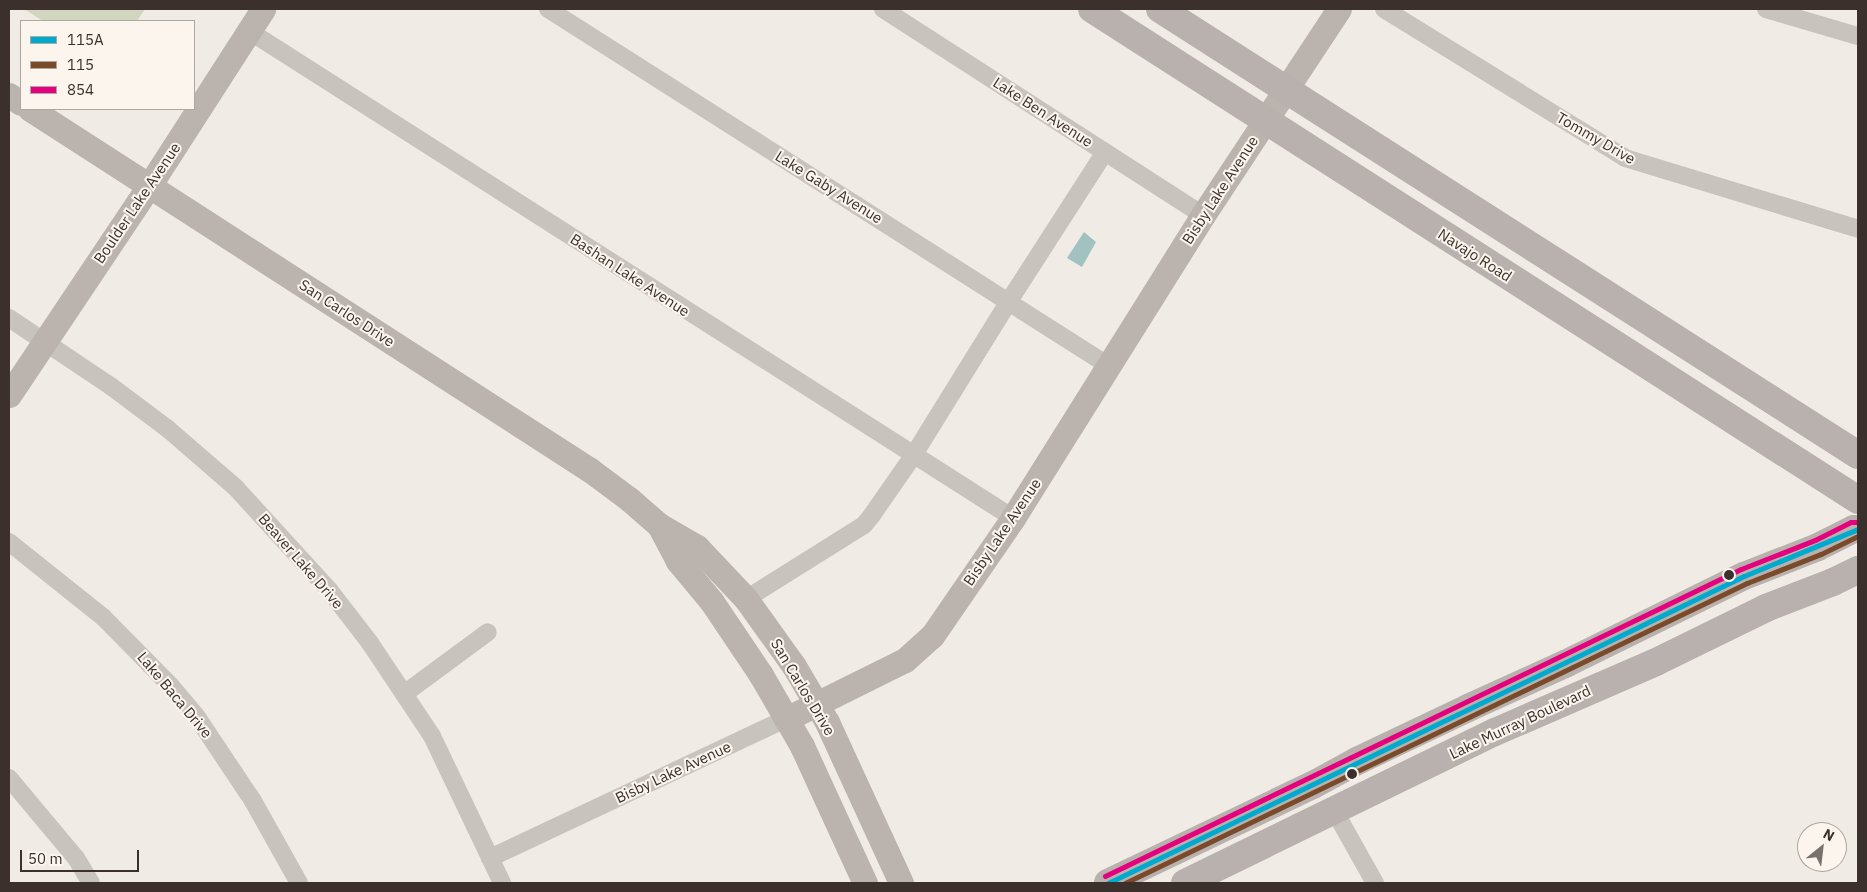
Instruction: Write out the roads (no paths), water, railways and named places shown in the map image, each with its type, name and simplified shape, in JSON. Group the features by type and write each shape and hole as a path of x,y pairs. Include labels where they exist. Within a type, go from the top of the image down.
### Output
{"main road":[{"name":"Navajo Road","path":"1092,9 1858,500"},
{"path":"1160,9 1858,455"},
{"path":"1499,271 1508,263 1520,258 1532,260 1592,298 1617,302"},
{"path":"1108,883 1314,785 1357,761 1565,664 1744,576 1818,547 1854,529 1858,529"},
{"name":"Lake Murray Boulevard","path":"1185,883 1504,728 1656,662 1766,608 1833,582 1858,570"},
{"path":"1334,810 1336,798 1357,761"},
{"path":"1282,836 1310,802 1314,785"}],"street":[{"name":"Boulder Lake Avenue","path":"9,395 149,186 263,9"},
{"name":"Lake Gaby Avenue","path":"548,9 1109,366"},
{"name":"Lake Ben Avenue","path":"883,9 1203,215"},
{"name":"Bisby Lake Avenue","path":"490,858 786,719 905,660 932,636 1013,518 1203,215 1339,9"},
{"name":"Tommy Drive","path":"1384,9 1626,158 1858,229"},
{"path":"1766,9 1858,36"},
{"name":"Bashan Lake Avenue","path":"248,31 1013,518"},
{"path":"9,95 20,102"},
{"name":"San Carlos Drive","path":"32,110 590,470 629,499 659,525 697,547 746,599 794,666 827,722 901,883"},
{"path":"746,599 864,525 913,456 1009,301 1105,152"},
{"name":"Beaver Lake Drive","path":"9,318 168,429 236,488 338,600 432,736 502,883"},
{"name":"San Carlos Drive","path":"659,525 678,561 712,602 802,746 865,883"},
{"name":"Lake Baca Drive","path":"9,542 103,617 176,692 197,717 253,801 299,883"},
{"path":"404,694 488,632"},
{"path":"9,778 76,858 91,883"},
{"path":"1334,810 1375,883"}],"water":[{"path":"1084,232 1096,242 1082,267 1067,258"}]}
